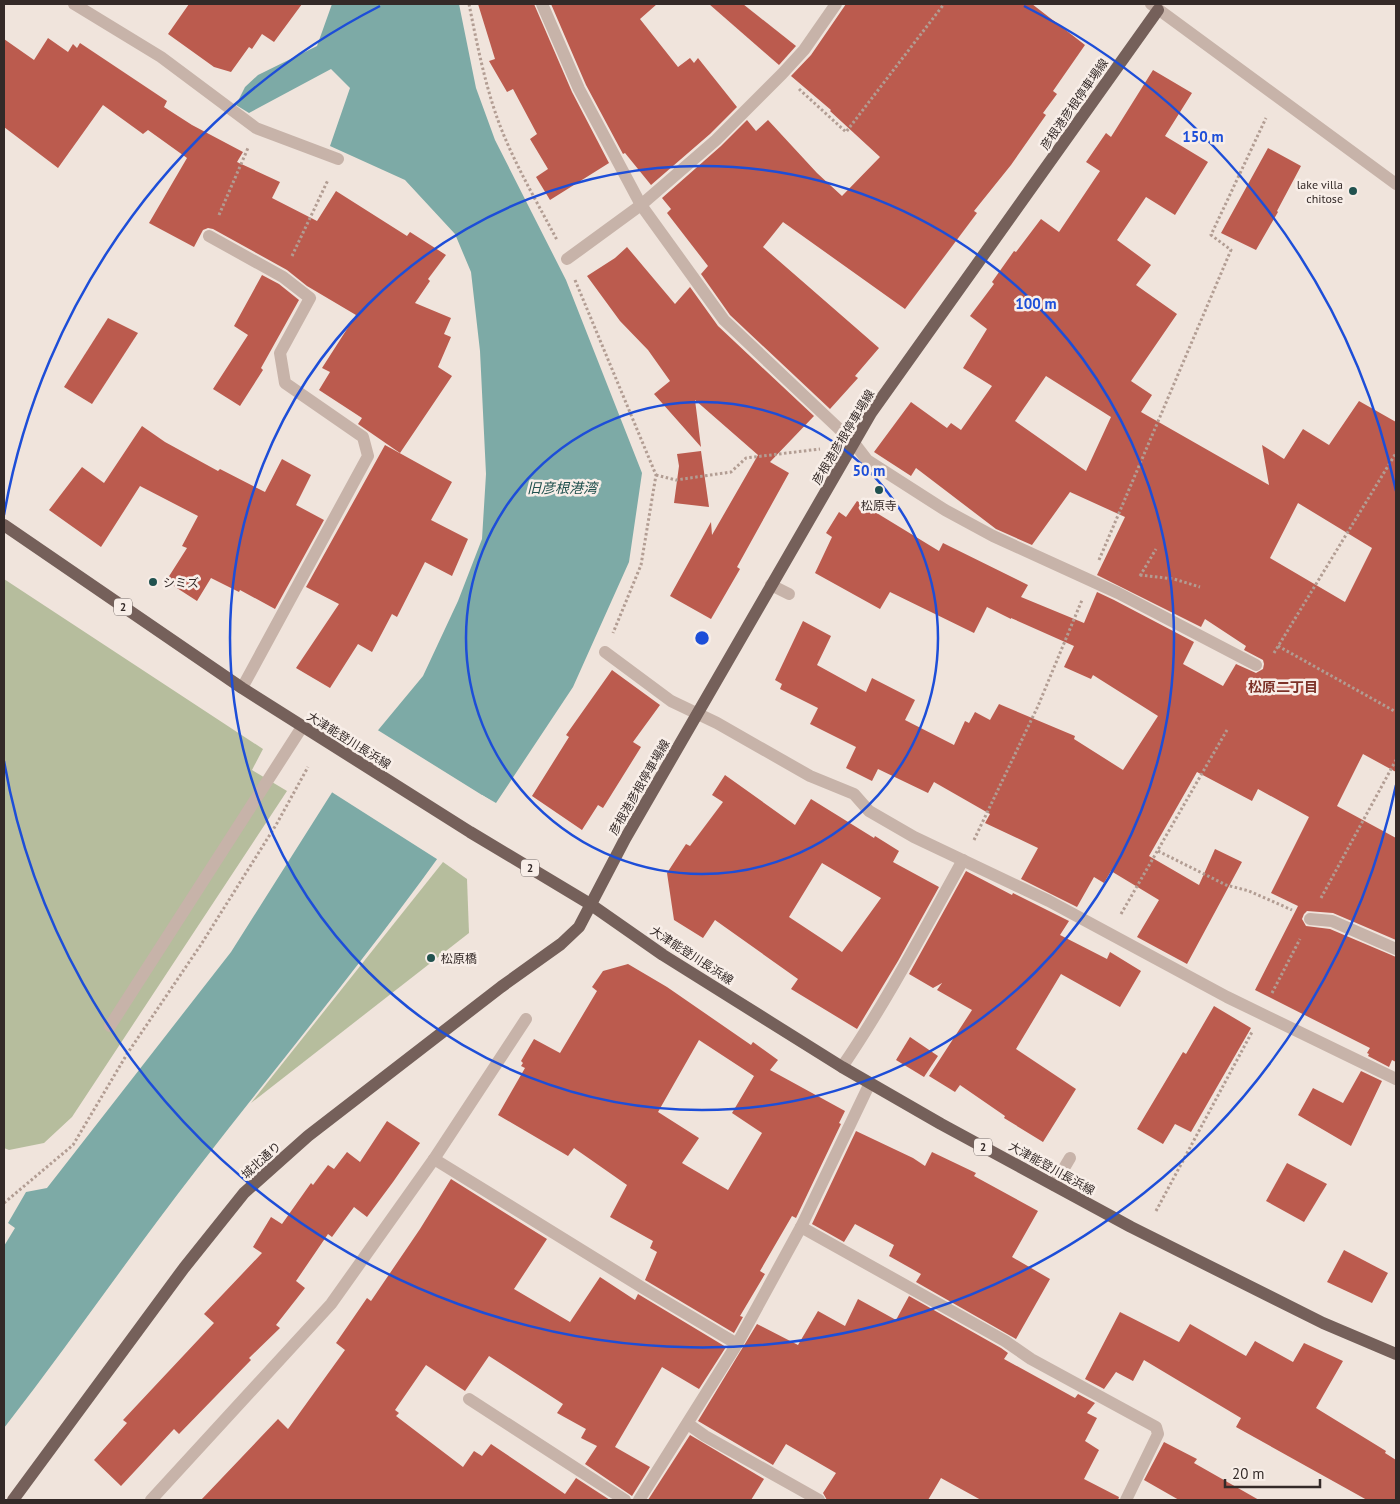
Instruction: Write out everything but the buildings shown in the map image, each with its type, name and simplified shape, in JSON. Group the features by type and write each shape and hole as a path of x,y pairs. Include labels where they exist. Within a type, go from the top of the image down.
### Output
{"main road":[{"name":"彦根港彦根停車場線","path":"590,904 625,839 871,413 1155,7"},
{"name":"大津能登川長浜線","path":"4,525 302,727 590,904 663,954 842,1067 941,1124 1131,1227 1323,1323 1396,1354"},
{"name":"城北通り","path":"13,1500 184,1268 244,1193 308,1136 501,987 562,944 579,927 590,904"}],"street":[{"path":"74,4 161,57 256,128 338,159"},
{"path":"542,4 579,89 641,204 724,320 854,443 867,460 945,510 993,536 1131,600 1256,665"},
{"path":"567,259 641,204 716,140 804,50 836,4"},
{"path":"1155,7 1396,184"},
{"path":"209,236 283,277 310,298 280,354 285,383 363,437 368,456 242,688"},
{"path":"771,585 789,594"},
{"path":"605,652 671,701 810,776 854,794 869,811 914,837 1049,901 1110,934 1230,992 1261,1014 1396,1080"},
{"path":"110,1026 302,727"},
{"path":"842,1067 910,957 963,860"},
{"path":"1310,918 1332,922 1396,949"},
{"path":"151,1500 331,1304 434,1159 526,1019"},
{"path":"639,1500 737,1344 801,1227 870,1083"},
{"path":"1054,1185 1070,1158"},
{"path":"434,1159 634,1283 737,1344"},
{"path":"801,1227 1005,1341 1031,1359 1156,1427 1158,1434 1126,1500"},
{"path":"468,1399 625,1500"},
{"path":"688,1424 705,1436 819,1500"}],"path":[{"path":"469,4 478,52 499,123 524,177 567,259 656,475 641,565 605,652"},
{"path":"782,74 846,132 944,4"},
{"path":"963,860 982,825 1038,706 1231,250 1211,235 1266,118"},
{"path":"209,236 256,128"},
{"path":"283,277 338,159"},
{"path":"656,475 676,480 731,472 746,458 820,449"},
{"path":"1256,665 1267,663 1396,453"},
{"path":"1131,600 1140,575 1156,549"},
{"path":"1140,575 1174,579 1200,587"},
{"path":"1278,646 1396,712"},
{"path":"1110,934 1227,730"},
{"path":"1156,1211 1310,918 1396,760"},
{"path":"4,1203 73,1145 127,1054 202,943 276,825 308,767"},
{"path":"1158,851 1226,885 1249,891 1310,918"}],"green space":[{"path":"4,579 263,749 252,770 287,791 72,1117 44,1143 9,1150 4,1148"},
{"path":"443,862 467,879 469,933 251,1103"}],"water":[{"name":"旧彦根港湾","path":"332,4 459,4 476,88 495,140 566,280 642,473 629,562 573,687 496,803 482,795 414,891 172,1201 4,1428 4,1246 15,1228 8,1223 26,1192 47,1188 231,952 350,764 423,676 458,601 482,539 486,474 480,351 471,272 455,234 405,180 330,146 350,88 331,69 249,113 236,105 245,87 258,75 317,46"}],"pier":[{"path":"376,729 490,800 489,802 483,798 440,861 330,791 348,763"}],"place":[{"name":"lake villa chitose","path":"1353,191"},
{"name":"松原寺","path":"879,490"},
{"name":"シミズ","path":"153,582"},
{"name":"松原橋","path":"431,958"}],"district":[{"name":"松原二丁目","path":"1283,687"}]}
